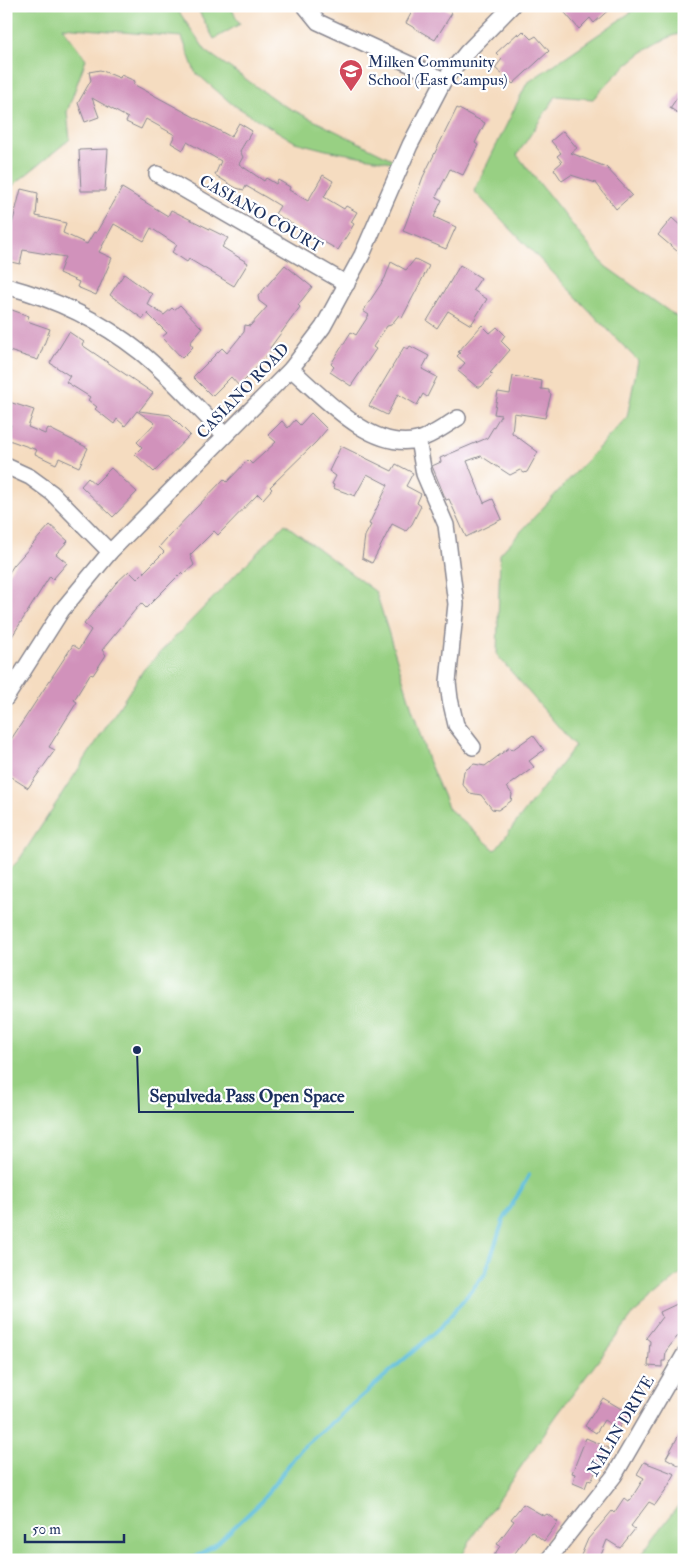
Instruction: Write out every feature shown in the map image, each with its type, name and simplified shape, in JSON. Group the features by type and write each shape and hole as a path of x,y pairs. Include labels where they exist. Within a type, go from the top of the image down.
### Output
{"street":[{"path":"305,6 318,22 444,80"},
{"name":"CASIANO ROAD","path":"6,698 62,610 110,552 291,369 323,327 362,255 410,145 444,80 467,52 512,6"},
{"name":"CASIANO COURT","path":"157,174 347,284"},
{"path":"6,286 37,294 72,308 103,326 140,352 225,435"},
{"path":"291,369 345,416 373,434 397,442 418,440 458,418"},
{"path":"418,440 424,474 446,524 456,604 448,682 450,698 456,724 473,747"},
{"path":"6,466 30,476 52,493 110,552"},
{"name":"NALIN DRIVE","path":"548,1560 614,1476 684,1355"}],"green space":[{"path":"6,6 175,6 206,51 281,104 402,164 326,150 295,142 232,104 195,72 182,37 62,27 86,59 67,112 70,139 6,191"},
{"path":"196,6 230,6 240,24 214,39"},
{"path":"640,6 684,6 684,32 656,44 634,59 593,99 556,96 517,155 605,266 684,322 684,1271 635,1312 557,1415 472,1537 460,1560 6,1560 6,873 19,860 144,669 285,524 376,592 428,760 449,809 495,850 575,746 497,655 500,554 627,417 638,361 474,191 527,83"},
{"path":"684,1498 684,1560 637,1560"}],"building":[{"path":"415,6 433,6 440,10 442,6 452,13 435,40 406,23"},
{"path":"559,6 613,6 594,23 590,18 579,29"},
{"path":"523,31 531,39 536,36 549,51 513,84 495,68 502,59 496,53 518,33 519,35"},
{"path":"100,70 120,78 121,75 135,81 133,84 231,137 239,123 252,131 240,151 243,157 239,164 264,181 266,178 276,184 278,180 290,187 289,190 308,201 323,175 333,181 324,197 344,209 346,206 357,212 351,222 354,224 338,250 275,214 280,206 267,198 246,186 244,190 236,188 215,175 221,161 187,142 183,150 171,143 175,135 146,119 141,129 126,122 128,118 92,98 99,117 85,122 78,103 91,80 89,72"},
{"path":"684,88 684,117 670,108"},
{"path":"457,108 485,123 475,143 478,145 463,175 450,169 436,197 442,200 434,217 456,227 446,249 403,231 423,177"},
{"path":"563,131 577,148 571,153 606,167 632,195 616,209 596,183 571,175 562,181 554,169 562,162 557,156 561,153 551,141"},
{"path":"108,149 105,191 81,191 79,150"},
{"path":"122,188 168,216 171,210 228,238 222,247 248,263 234,286 189,259 187,262 172,252 177,245 151,228 144,241 114,224 99,252 112,258 96,295 77,287 79,282 59,273 65,257 23,250 20,264 6,261 6,248 21,189 38,193 36,216 66,223 63,233 87,244 94,232 96,233"},
{"path":"672,218 684,229 684,257 658,235"},
{"path":"415,259 429,266 402,318 399,315 391,325 387,326 373,347 376,349 351,386 330,372 334,367 331,364 351,332 356,335 369,315 363,311 385,278 391,262 406,270"},
{"path":"285,265 312,287 270,348 272,350 248,377 239,386 231,377 212,396 193,377 222,348 227,353 244,332 245,325 250,326 267,307 259,301 258,296"},
{"path":"460,265 481,278 473,290 487,299 471,325 448,311 437,328 427,321"},
{"path":"124,274 152,294 147,304 164,315 172,308 174,310 180,305 202,328 190,343 193,347 182,358 162,337 167,333 147,313 143,319 110,295"},
{"path":"9,309 29,316 27,321 50,329 38,360 6,350 6,317"},
{"path":"482,325 490,333 497,327 505,335 501,341 510,350 490,373 493,374 481,387 477,387 458,371 465,363 457,356 460,353 458,352"},
{"path":"69,332 84,342 82,345 153,393 139,411 170,415 190,435 154,472 135,454 142,447 137,442 155,423 137,411 125,426 117,419 114,424 95,409 97,407 88,400 90,397 66,382 70,376 50,363"},
{"path":"410,346 429,356 422,369 437,377 427,397 423,394 417,405 398,394 387,415 369,406 404,347 408,349"},
{"path":"513,376 542,381 541,389 549,390 551,394 545,418 514,413 512,433 538,452 527,472 524,473 520,470 510,475 481,456 467,461 484,503 493,499 502,519 466,537 449,499 446,500 432,466 441,462 440,458 487,438 501,415 494,414 498,392 510,394"},
{"path":"6,401 34,410 28,427 45,434 48,428 88,448 79,467 59,458 56,464 35,454 37,450 6,439 11,425 6,423"},
{"path":"311,413 327,429 316,442 270,487 272,489 263,499 258,494 218,535 214,531 190,555 194,565 184,574 182,572 146,608 141,603 102,650 106,655 93,675 90,674 74,700 77,702 49,747 55,750 28,788 6,774 6,747 73,645 79,649 91,630 84,624 116,583 129,571 137,579 164,552 159,547 224,479 227,482 248,460 252,464 276,442 268,435 282,421 288,428 295,420 300,425"},
{"path":"341,446 392,471 396,464 413,473 406,486 421,494 417,503 421,506 412,524 406,531 392,524 372,563 362,558 365,536 388,485 367,474 355,496 333,488 334,485 332,484 336,476 329,471"},
{"path":"111,468 137,492 113,517 81,486 88,478 95,484"},
{"path":"50,525 68,541 56,554 67,563 53,579 50,576 6,646 6,577 14,565"},
{"path":"533,735 544,750 529,761 534,767 507,787 512,794 511,801 498,810 492,809 481,795 470,793 462,784 464,771 474,764 485,766 510,747 512,750"},
{"path":"679,1303 684,1312 684,1334 677,1337 666,1351 662,1367 648,1366 650,1341 646,1338 662,1317 660,1312"},
{"path":"603,1398 628,1413 618,1429 604,1420 596,1433 585,1426"},
{"path":"684,1426 684,1460 680,1466 666,1458"},
{"path":"586,1438 609,1448 591,1481 588,1480 585,1488 573,1483 575,1474 572,1473"},
{"path":"644,1462 675,1474 667,1488 655,1505 649,1502 631,1526 635,1529 620,1548 607,1540 599,1560 579,1560 588,1539 612,1511 614,1513 624,1498 629,1502 644,1478 637,1474"},
{"path":"523,1504 544,1516 547,1514 558,1522 544,1541 531,1531 510,1560 491,1560 500,1546 497,1544 514,1521 511,1519"}],"waterway":[{"path":"190,1560 215,1545 259,1504 300,1450 440,1328 485,1274 503,1221 529,1175"}],"place":[{"name":"Milken Community School (East Campus)","path":"351,92"},
{"name":"Sepulveda Pass Open Space","path":"137,1050"}]}
